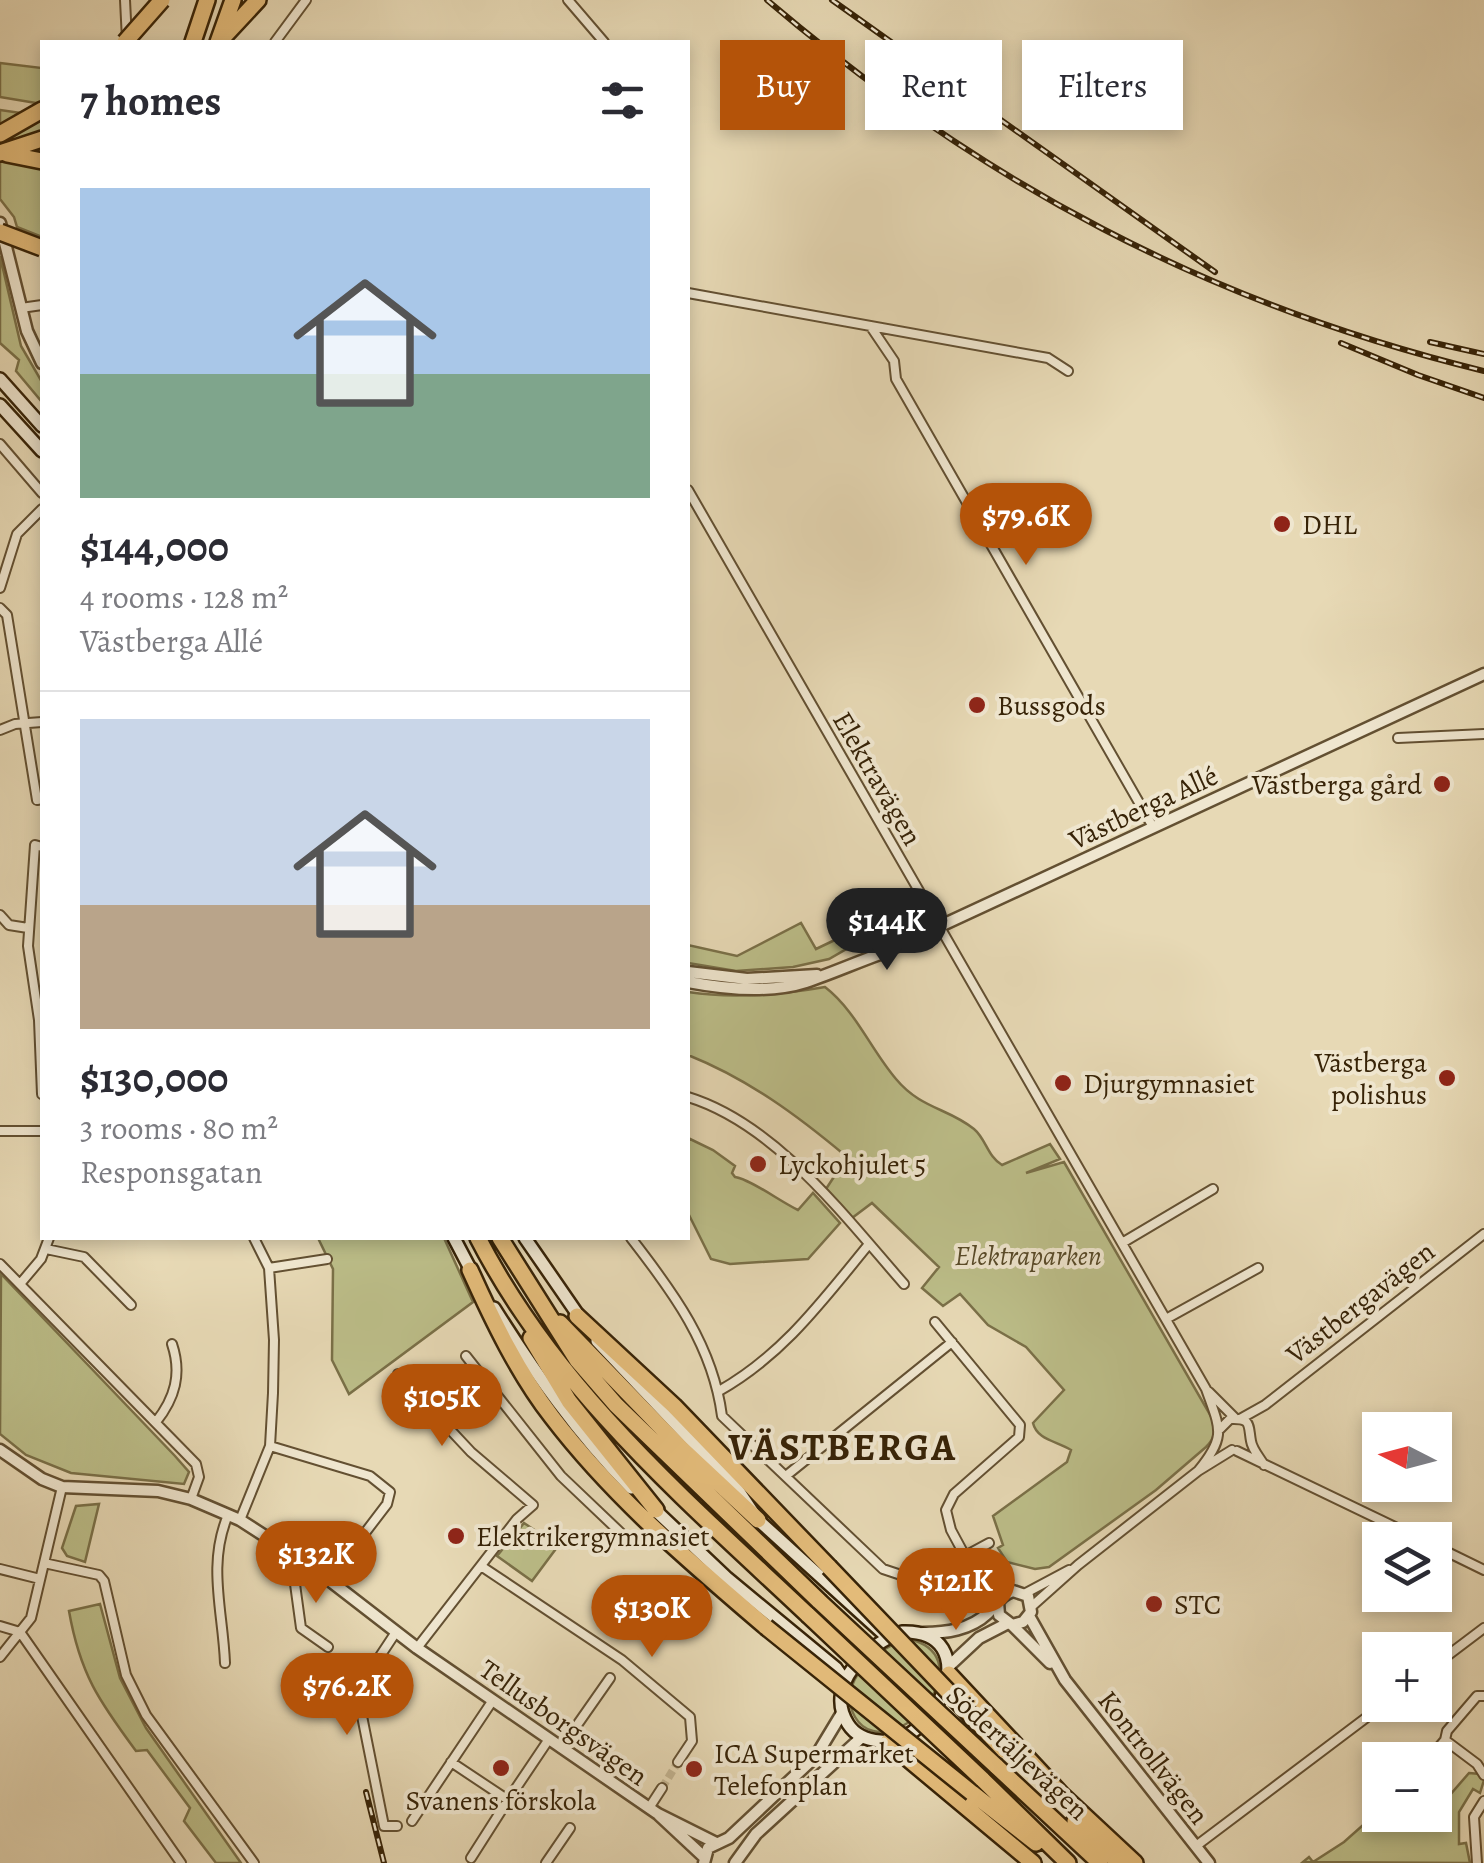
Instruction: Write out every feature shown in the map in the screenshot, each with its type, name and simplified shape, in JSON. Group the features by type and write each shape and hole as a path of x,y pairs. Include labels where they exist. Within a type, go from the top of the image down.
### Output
{"highway":[{"path":"128,40 162,0"},
{"path":"194,40 208,0"},
{"path":"219,40 233,0"},
{"path":"220,40 258,0"},
{"path":"0,134 40,111"},
{"path":"0,153 40,141"},
{"path":"0,153 40,162"},
{"path":"0,232 40,247"},
{"name":"Södertäljevägen","path":"479,1240 514,1302 611,1427 982,1779 1065,1863"},
{"name":"Södertäljevägen","path":"501,1240 578,1360 627,1417 1100,1863"},
{"path":"470,1270 494,1323 552,1418 671,1546 972,1793 1065,1863"},
{"path":"514,1302 536,1350 561,1390 656,1510"},
{"path":"546,1310 758,1520"},
{"path":"578,1316 674,1406 1004,1750 1119,1863"},
{"path":"949,1670 1062,1795 1135,1863"},
{"path":"888,1742 1032,1863"}],"main road":[{"path":"0,379 40,424"},
{"path":"0,405 40,449"},
{"path":"455,1240 470,1270 561,1410 592,1449 727,1578 836,1668 845,1681"},
{"path":"527,1240 610,1358 738,1490 758,1520 887,1637"},
{"path":"902,1632 923,1634 940,1646 949,1670 940,1700 928,1716 913,1730 888,1742 862,1737 851,1729 842,1714 840,1700 856,1663 887,1637 902,1632"}],"street":[{"path":"125,0 126,40"},
{"path":"276,40 306,0"},
{"path":"568,0 602,40"},
{"path":"0,223 32,346 40,359"},
{"path":"690,293 1048,358 1068,372"},
{"path":"22,308 40,305"},
{"path":"870,327 894,361 896,379 1153,827"},
{"path":"0,444 40,491"},
{"name":"Elektravägen","path":"690,494 1206,1388 1220,1434"},
{"path":"0,588 16,534 40,511"},
{"path":"0,608 7,616 40,799"},
{"name":"Västberga Allé","path":"690,972 747,979 818,975 880,954 1484,674"},
{"path":"0,730 15,724 40,722"},
{"path":"1398,738 1484,734"},
{"path":"39,846 28,955 40,1015"},
{"path":"0,915 9,925 28,928"},
{"name":"Västberga Allé","path":"690,982 747,989 808,982 818,975"},
{"path":"690,1098 720,1108 756,1133 813,1183 904,1284"},
{"path":"0,1131 40,1130"},
{"path":"1122,1243 1213,1189"},
{"name":"Västbergavägen","path":"1238,1418 1264,1405 1484,1234"},
{"path":"20,1284 48,1240"},
{"path":"240,1520 270,1446 274,1340 269,1268 255,1240"},
{"path":"631,1240 694,1327 718,1388 722,1416 883,1569 896,1576 920,1573 988,1543"},
{"path":"718,1388 767,1360 798,1331 869,1244"},
{"path":"46,1248 84,1257 132,1305"},
{"path":"269,1268 327,1259"},
{"path":"0,1264 196,1464 199,1477 191,1499"},
{"path":"1166,1319 1258,1268"},
{"path":"935,1322 1020,1425 1019,1437 954,1494 946,1510 964,1556 982,1573 999,1601 999,1616 1010,1624"},
{"path":"787,1475 952,1342"},
{"path":"156,1422 174,1396 178,1360 172,1344"},
{"path":"466,1356 561,1476 622,1535"},
{"path":"398,1374 471,1452 533,1504 516,1519 417,1648"},
{"name":"Elektravägen","path":"1206,1388 1238,1418"},
{"name":"Västbergavägen","path":"1250,1428 1264,1405"},
{"path":"1198,1471 1226,1421 1238,1418 1250,1428 1250,1441 1264,1466"},
{"path":"1220,1434 1225,1447 1384,1522"},
{"path":"949,1670 979,1638 1023,1622 1078,1566 1198,1471 1245,1448 1250,1441"},
{"path":"270,1446 370,1476 390,1492 387,1504 329,1580"},
{"name":"Tellusborgsvägen","path":"0,1450 17,1464 62,1487 131,1488 191,1499 240,1520 307,1563 417,1648 654,1811 718,1843"},
{"path":"0,1657 31,1618 62,1487"},
{"path":"225,1663 215,1580 216,1558 228,1514"},
{"path":"1452,1554 1484,1570"},
{"path":"44,1563 99,1575 107,1592 126,1674 146,1714 254,1863"},
{"path":"307,1563 295,1584 301,1628 328,1647"},
{"path":"480,1566 622,1660 690,1717 692,1741 678,1762"},
{"path":"923,1634 959,1629 986,1615 999,1601 1078,1566"},
{"path":"0,1569 40,1579"},
{"path":"982,1573 1018,1592 1030,1611"},
{"name":"Kontrollvägen","path":"1030,1611 1034,1628 1065,1680"},
{"name":"Kontrollvägen","path":"1010,1624 1065,1680 1208,1863"},
{"path":"0,1626 20,1632 182,1863"},
{"path":"1452,1653 1484,1628"},
{"path":"396,1632 357,1690 384,1826 397,1826"},
{"path":"561,1748 610,1678"},
{"path":"1484,1696 1477,1696 1444,1740 1477,1764 1484,1775"},
{"path":"412,1821 492,1700"},
{"path":"703,1861 708,1848 742,1827 816,1756 842,1714"},
{"path":"1196,1846 1362,1721"},
{"path":"735,1862 756,1834 862,1737"},
{"path":"471,1858 549,1739"},
{"path":"451,1762 508,1800"},
{"path":"654,1811 662,1788"},
{"path":"1477,1863 1474,1817 1484,1801"},
{"name":"Tellusborgsvägen","path":"654,1811 703,1861"},
{"path":"546,1863 570,1828"},
{"path":"718,1843 732,1849 735,1862"}],"green space":[{"path":"0,63 40,68 40,104 0,97"},
{"path":"0,110 40,116 40,236 17,227 0,199"},
{"path":"0,256 21,346 40,379 40,400 16,371 19,360 0,343"},
{"path":"908,905 915,914 912,922 857,943 829,959 793,967 736,971 690,963 690,945 737,956 801,923 816,949"},
{"name":"Elektraparken","path":"825,987 846,1007 905,1089 974,1129 1002,1165 1050,1144 1060,1159 1026,1173 1064,1162 1212,1418 1214,1434 1206,1447 1156,1490 1049,1567 1035,1569 1007,1562 998,1548 1003,1545 993,1516 1067,1462 1071,1450 1043,1437 1033,1423 1064,1390 1026,1347 988,1325 960,1294 943,1306 922,1288 939,1267 872,1203 852,1218 826,1189 847,1157 771,1099 690,1056 690,992 791,992"},
{"path":"690,1139 735,1166 735,1177 798,1210 813,1193 840,1223 808,1259 730,1264 711,1259 690,1217"},
{"path":"319,1240 445,1240 473,1302 349,1394 332,1360 333,1269"},
{"path":"1,1274 189,1472 184,1484 71,1473 26,1455 0,1434"},
{"path":"99,1504 85,1562 67,1556 62,1548 76,1506"},
{"path":"524,1523 558,1546 532,1581 497,1556"},
{"path":"100,1604 120,1678 146,1728 241,1863 216,1863 184,1821 190,1808 147,1750 136,1751 93,1686 69,1611"},
{"path":"909,1639 929,1648 938,1662 939,1678 933,1695 907,1724 890,1731 867,1729 857,1720 850,1704 855,1679 885,1649"},
{"path":"1469,1773 1480,1774 1484,1780 1480,1793 1473,1789 1459,1812 1459,1844 1466,1843 1470,1863 1303,1862 1309,1857 1313,1862 1362,1826 1362,1832 1452,1832 1452,1793"}],"tunnel":[{"path":"662,1788 678,1762"}],"railway":[{"path":"767,0 931,126 1103,229 1286,310 1484,371"},
{"path":"832,0 1215,272"},
{"path":"1430,342 1484,354"},
{"path":"1341,343 1484,398"},
{"path":"366,1792 384,1863"}],"place":[{"name":"DHL","path":"1282,524"},
{"name":"Bussgods","path":"977,705"},
{"name":"Västberga gård","path":"1442,784"},
{"name":"Västberga polishus","path":"1447,1078"},
{"name":"Djurgymnasiet","path":"1063,1083"},
{"name":"Lyckohjulet 5","path":"758,1164"},
{"name":"Elektrikergymnasiet","path":"456,1536"},
{"name":"STC","path":"1154,1604"},
{"name":"Svanens förskola","path":"501,1768"},
{"name":"ICA Supermarket Telefonplan","path":"694,1769"}],"district":[{"name":"VÄSTBERGA","path":"843,1447"}]}
